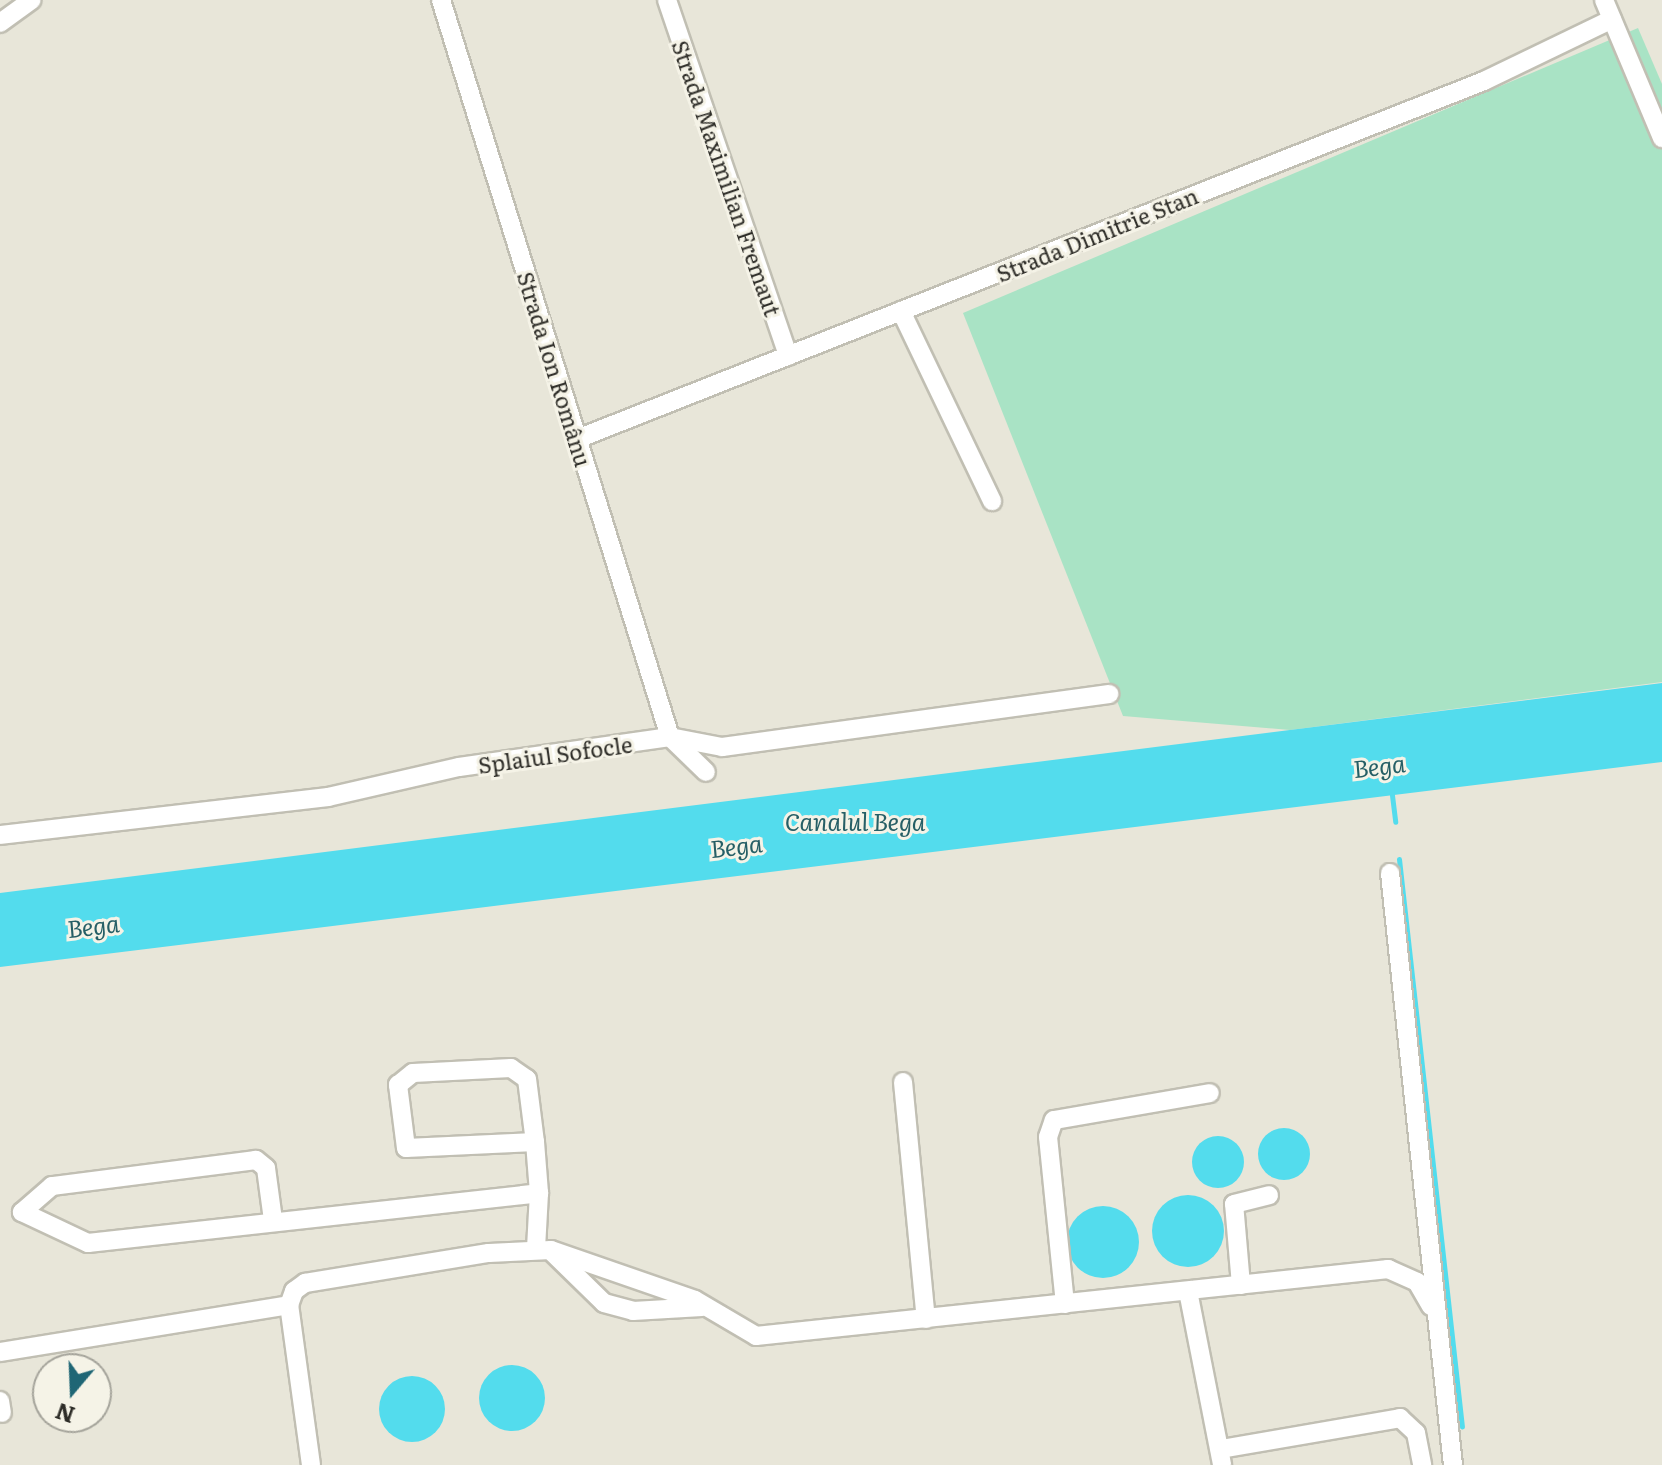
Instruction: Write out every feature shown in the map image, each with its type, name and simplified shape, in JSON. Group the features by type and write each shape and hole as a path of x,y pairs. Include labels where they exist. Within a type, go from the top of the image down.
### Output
{"street":[{"path":"0,23 32,0"},
{"name":"Strada Ion Românu","path":"441,0 670,737"},
{"name":"Strada Maximilian Fremaut","path":"667,0 788,356"},
{"path":"1604,0 1662,138"},
{"name":"Strada Dimitrie Stan","path":"577,439 1484,81 1612,19"},
{"path":"901,311 992,501"},
{"name":"Splaiul Sofocle","path":"0,835 328,797 459,767 670,737 722,747 1109,694"},
{"path":"670,737 706,772"},
{"path":"1390,873 1436,1272 1431,1306 1453,1465"},
{"path":"535,1142 406,1148 398,1085 413,1073 511,1068 527,1079 535,1142 543,1250 604,1303 633,1311 705,1306"},
{"path":"903,1082 926,1319"},
{"path":"1065,1304 1048,1137 1054,1120 1210,1093"},
{"path":"273,1220 266,1168 256,1160 52,1186 22,1212 88,1243 273,1220 539,1193"},
{"path":"1241,1285 1234,1204 1269,1195"},
{"path":"311,1465 289,1305 305,1283 543,1250 705,1306 756,1336 1388,1269 1417,1282 1431,1306"},
{"path":"1188,1291 1221,1457 1400,1418 1416,1433 1422,1465"},
{"path":"0,1352 289,1305"}],"green space":[{"path":"1638,28 1662,84 1662,682 1290,730 1123,716 963,313"}],"water":[{"name":"Canalul Bega","path":"1662,683 1662,762 0,967 0,893"},
{"path":"1284,1128 1303,1135 1310,1154 1303,1173 1284,1180 1265,1173 1258,1154 1265,1135"},
{"path":"1218,1136 1237,1143 1244,1162 1237,1181 1218,1188 1199,1181 1192,1162 1199,1143"},
{"path":"1188,1195 1208,1201 1218,1211 1224,1231 1218,1251 1208,1261 1188,1267 1168,1261 1158,1251 1152,1231 1158,1211 1168,1201"},
{"path":"1103,1206 1123,1212 1133,1222 1139,1242 1133,1262 1123,1272 1103,1278 1083,1272 1073,1262 1067,1242 1073,1222 1083,1212"},
{"path":"518,1365 536,1374 543,1385 543,1411 536,1422 525,1429 506,1431 488,1422 481,1411 479,1392 488,1374 499,1367"},
{"path":"418,1376 436,1385 443,1396 443,1422 436,1433 425,1440 406,1442 393,1437 384,1428 379,1403 384,1390 393,1381"}],"waterway":[{"name":"Bega","path":"1391,787 1395,822"},
{"path":"1399,859 1462,1427"}]}
